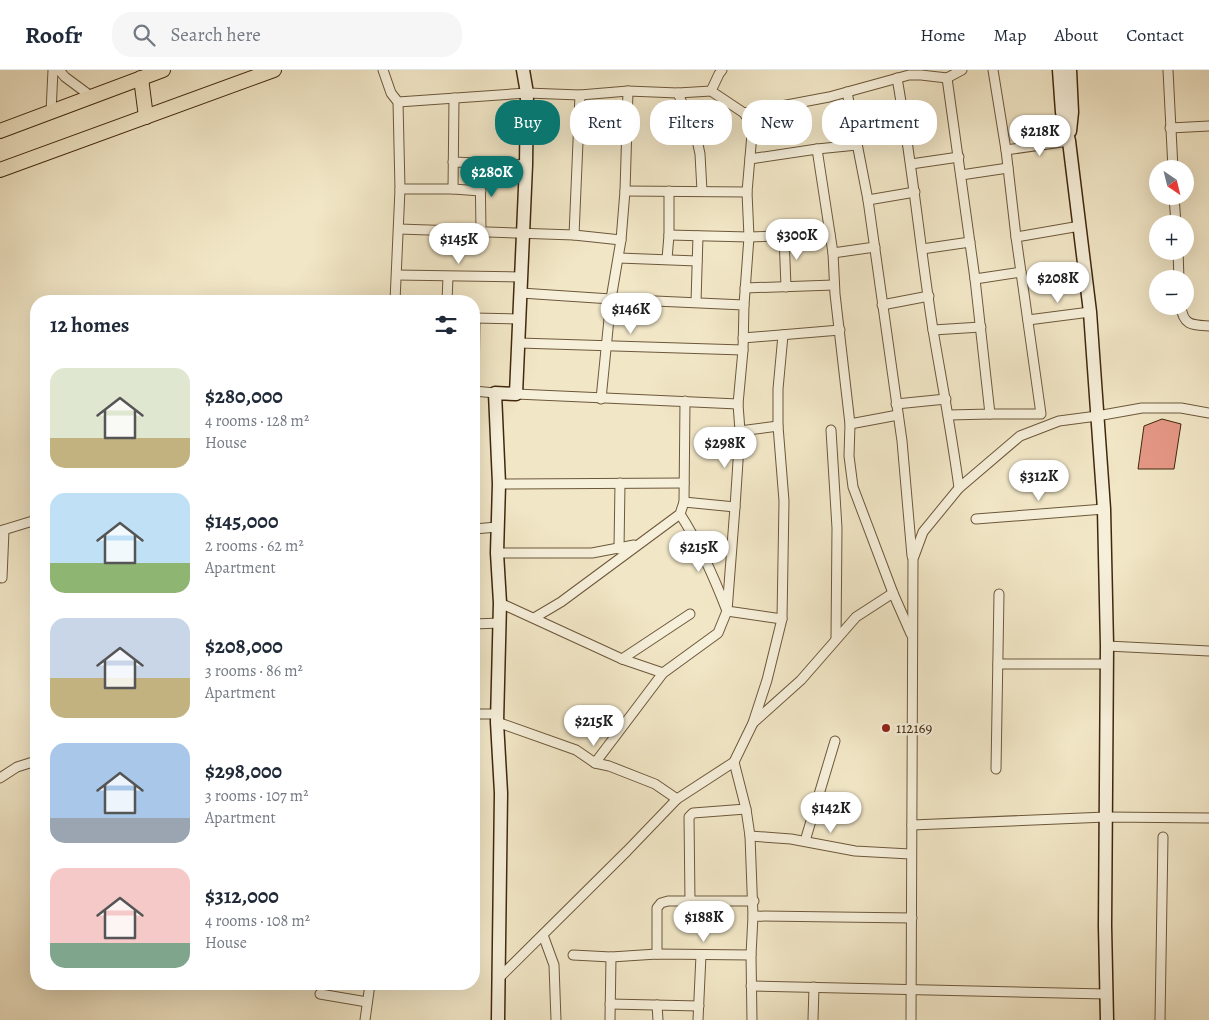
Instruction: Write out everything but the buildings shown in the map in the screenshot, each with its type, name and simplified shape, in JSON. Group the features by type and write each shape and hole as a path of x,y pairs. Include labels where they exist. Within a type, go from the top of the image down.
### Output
{"main road":[{"path":"0,132 163,70"},
{"path":"0,170 274,70"},
{"path":"141,78 146,117"}],"street":[{"path":"51,112 53,70"},
{"path":"59,70 65,78 92,97"},
{"path":"383,70 391,94 398,102 400,189 395,295"},
{"path":"516,394 526,165 527,93 523,70"},
{"path":"711,91 722,70"},
{"path":"808,100 847,92 909,75 947,78 962,70"},
{"path":"993,70 1006,150 1016,237 1041,414"},
{"path":"1059,70 1062,112 1069,141 1090,312 1104,509 1107,646 1105,926 1107,1020"},
{"path":"1069,141 1072,112 1070,70"},
{"path":"1168,70 1172,160"},
{"path":"897,78 911,164 933,330 949,415 959,488"},
{"path":"947,78 975,279 990,414"},
{"path":"398,102 527,93 580,95 628,91 678,93 711,91 742,112"},
{"path":"601,399 611,299 621,240 625,190 628,91"},
{"path":"847,92 849,100"},
{"path":"678,93 697,140 700,154 702,191"},
{"path":"574,235 580,95"},
{"path":"453,188 454,98"},
{"path":"1170,128 1209,126"},
{"path":"1006,150 1069,141"},
{"path":"595,763 663,673 718,633 727,611 740,431 738,404 749,237 747,192 751,145"},
{"path":"750,159 857,145 868,200 898,416 913,559 910,1020"},
{"path":"817,149 833,252 834,285 850,424 849,456 853,487 893,593 913,639"},
{"path":"911,164 959,157"},
{"path":"453,162 526,165"},
{"path":"480,164 481,231"},
{"path":"961,174 1008,168"},
{"path":"400,189 453,188 480,191"},
{"path":"625,190 747,192"},
{"path":"667,259 669,190"},
{"path":"868,200 915,192"},
{"path":"1016,237 1080,226"},
{"path":"399,230 574,235 621,240"},
{"path":"669,235 749,237 830,234"},
{"path":"696,302 698,236"},
{"path":"784,236 786,287"},
{"path":"922,249 970,242"},
{"path":"833,252 875,247"},
{"path":"619,258 697,261"},
{"path":"975,279 1021,272"},
{"path":"397,276 521,277"},
{"path":"447,295 448,277"},
{"path":"745,288 834,285"},
{"path":"521,293 744,305"},
{"path":"882,305 929,296"},
{"path":"1028,320 1090,312"},
{"path":"1184,315 1185,320 1191,325 1209,326"},
{"path":"480,318 520,319"},
{"path":"933,330 981,327"},
{"path":"743,338 840,330"},
{"path":"499,978 677,799 734,762 753,723 767,680 782,619 784,501 778,426 778,388 783,336"},
{"path":"519,343 743,350"},
{"path":"480,392 601,399 738,404"},
{"path":"494,393 499,484 497,553 500,603 498,718 501,793 498,1020"},
{"path":"896,404 946,398"},
{"path":"534,618 561,602 680,514 684,502 685,401"},
{"path":"913,559 923,532 959,488 1020,436 1059,421 1142,408 1181,408 1209,413"},
{"path":"949,415 1041,414 1059,421"},
{"path":"850,424 898,416"},
{"path":"740,431 778,426"},
{"path":"831,430 837,528 836,639"},
{"path":"619,549 620,483"},
{"path":"499,484 684,483"},
{"path":"684,502 735,507"},
{"path":"976,519 1104,509"},
{"path":"680,514 692,532 709,567 727,611"},
{"path":"2,578 2,530 30,522"},
{"path":"480,528 497,527"},
{"path":"497,553 592,553 640,544"},
{"path":"753,723 801,680 856,617 893,593"},
{"path":"996,769 999,594"},
{"path":"500,603 622,659 663,673"},
{"path":"727,611 782,619"},
{"path":"622,659 690,614"},
{"path":"480,624 500,623"},
{"path":"1107,646 1209,651"},
{"path":"998,664 1107,664"},
{"path":"480,715 498,718 576,750 595,763 609,766 655,784 677,799"},
{"path":"805,841 835,741"},
{"path":"734,762 746,809 750,836 754,901 751,955 752,1020"},
{"path":"0,778 17,767 30,763"},
{"path":"690,901 689,817 693,813 746,809"},
{"path":"912,825 1106,817 1209,818"},
{"path":"750,836 791,838 855,851 910,854"},
{"path":"1160,1020 1163,837"},
{"path":"657,954 657,908 661,903 668,900 754,901"},
{"path":"753,916 912,918"},
{"path":"543,935 554,965 556,1020"},
{"path":"573,955 611,957 657,954 751,955"},
{"path":"698,1020 701,955"},
{"path":"610,1020 611,957"},
{"path":"751,986 910,988 1106,994"},
{"path":"813,1020 814,987"},
{"path":"365,1020 369,990"},
{"path":"320,994 367,1002"},
{"path":"610,1004 699,1006"},
{"path":"657,1005 658,1020"}],"place":[{"name":"112169","path":"886,728"}]}
